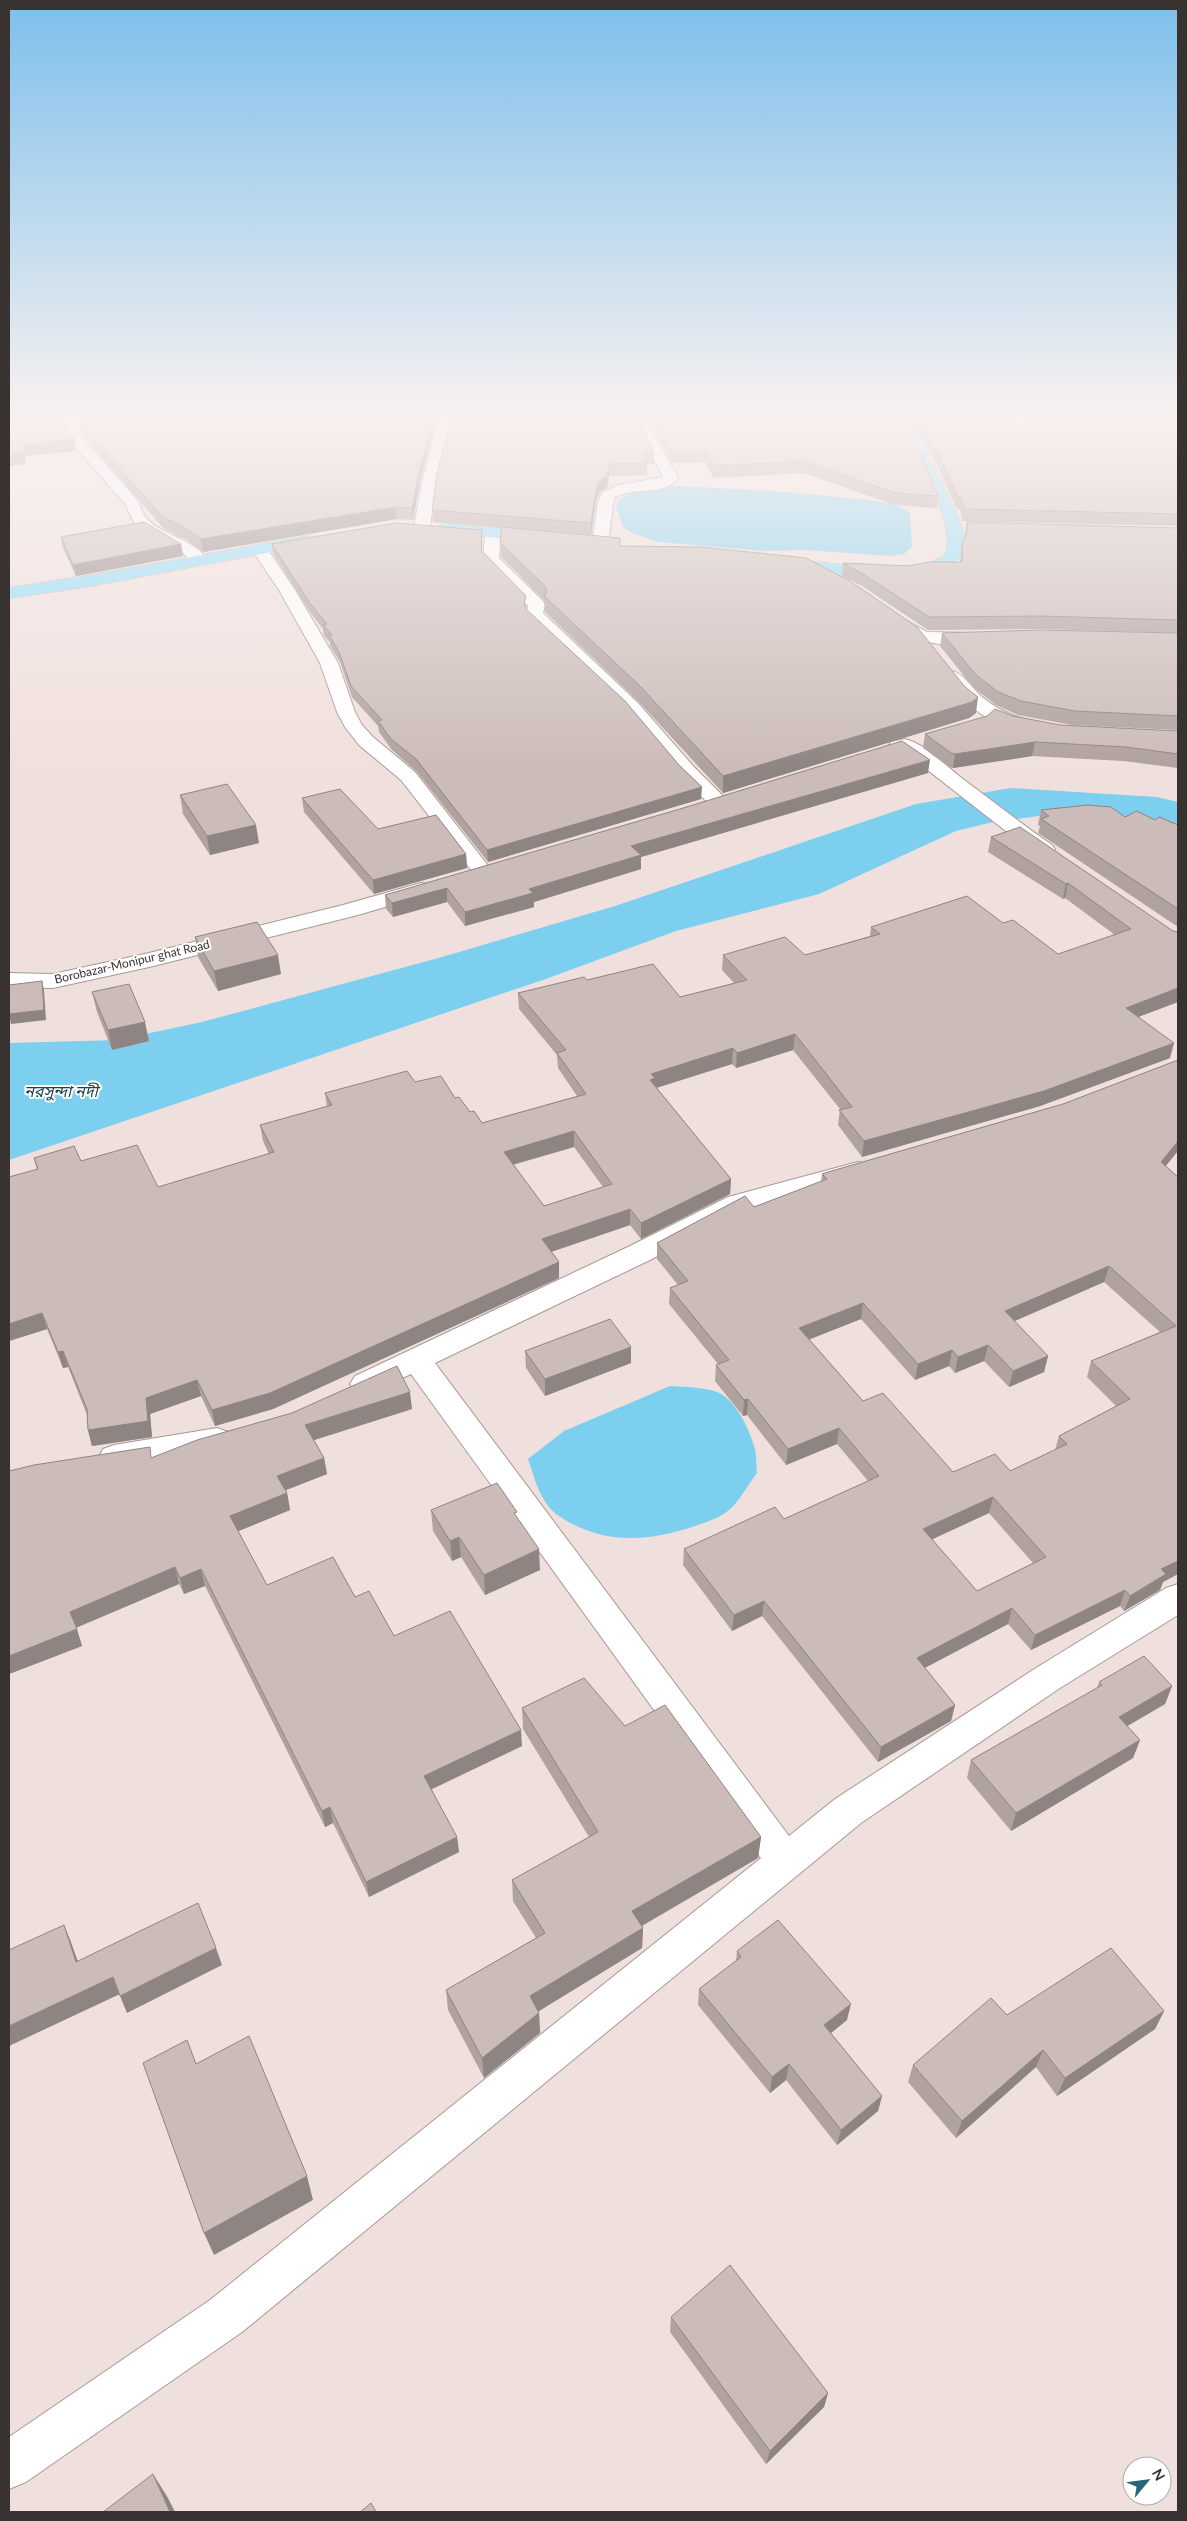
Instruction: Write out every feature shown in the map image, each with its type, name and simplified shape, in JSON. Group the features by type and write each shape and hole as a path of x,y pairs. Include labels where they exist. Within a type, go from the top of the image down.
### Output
{"main road":[{"path":"489,534 557,539"},
{"path":"768,562 907,572 933,568 949,560 956,542 955,534"},
{"path":"9,593 91,581 199,559 326,538"},
{"path":"583,542 618,546"}],"street":[{"path":"160,534 174,543 184,546 199,559"},
{"path":"493,534 491,559 537,605 534,614 632,707 686,771 718,803"},
{"path":"600,544 603,534"},
{"name":"Borobazar-Monipur ghat Road","path":"9,980 53,981 149,960 350,910 472,874 408,776 383,753 366,741 354,727 346,712 329,663 287,590 260,550"},
{"path":"807,566 849,588"},
{"path":"883,610 896,622 922,637 970,698 983,718 1038,728"},
{"path":"922,637 940,639 998,637"},
{"path":"881,752 927,740"},
{"path":"905,745 940,769 1014,828 1062,860"},
{"path":"344,1393 640,1253 737,1203 885,1162"},
{"path":"416,1359 786,1862"},
{"path":"85,1462 209,1442 236,1434"},
{"path":"9,2465 226,2316 417,2159 856,1805 1048,1678 1178,1598"}],"water":[{"path":"634,534 911,534 912,547 904,554 891,556 805,550 764,551 658,542"},
{"name":"নরসুন্দা নদী","path":"1011,788 1157,797 1178,802 1178,833 1062,813 993,822 956,831 819,894 676,931 543,980 9,1160 9,1043 117,1040 202,1022 442,957 615,906 916,804"},
{"path":"670,1386 699,1388 717,1392 730,1401 745,1423 755,1449 757,1473 733,1506 717,1518 695,1526 643,1538 609,1536 592,1532 575,1525 552,1511 539,1490 528,1459 564,1431"}],"building":[{"path":"80,534 164,534 181,544 73,565 61,537"},
{"path":"193,534 234,534 201,539"},
{"path":"333,534 482,534 481,550 526,596 524,603 526,609 625,701 679,765 702,787 487,850 416,759 391,739 378,721 382,720 351,686 339,652 329,635 332,635 323,625 327,624 309,602 272,544"},
{"path":"501,534 573,534 620,538 620,546 702,547 806,558 850,581 917,627 965,687 978,697 972,702 723,776 640,686 545,597 547,590 544,585 500,543"},
{"path":"966,534 1178,534 1178,620 1040,616 929,617 843,563 908,566 929,562 962,562 962,544"},
{"path":"1040,630 1178,633 1178,716 1075,711 1021,701 998,692 975,674 942,633"},
{"path":"995,709 1013,716 1060,725 1178,731 1178,754 1126,747 1035,742 955,754 925,734 987,716"},
{"path":"902,741 930,760 631,846 641,855 529,889 533,893 465,912 447,888 392,903 385,895 680,809"},
{"path":"227,784 256,825 207,836 180,795"},
{"path":"340,789 378,829 436,815 466,854 373,880 302,798"},
{"path":"1088,805 1111,807 1125,817 1137,811 1155,820 1159,817 1178,825 1178,909 1041,819 1049,816 1041,810"},
{"path":"1020,827 1173,931 1178,932 1178,988 1126,1008 1174,1043 1044,1091 864,1141 839,1110 852,1107 795,1034 737,1053 733,1048 651,1074 655,1078 650,1080 731,1179 641,1223 630,1209 542,1239 559,1262 270,1393 212,1410 197,1380 146,1398 148,1421 88,1430 87,1409 63,1351 58,1352 42,1313 9,1324 9,1177 38,1169 34,1158 74,1146 81,1161 137,1145 158,1187 274,1152 260,1125 332,1105 325,1093 407,1071 415,1082 441,1076 455,1098 459,1097 470,1112 474,1111 482,1123 586,1094 557,1053 566,1050 518,993 584,977 587,980 653,964 680,997 747,980 723,955 785,937 805,955 880,934 871,927 967,896 1003,923 1013,920 1058,954 1131,929 1068,883 1066,884 991,837","holes":["574,1131 612,1184 544,1206 504,1152"]},
{"path":"257,922 278,955 214,971 195,937"},
{"path":"42,981 44,1010 9,1014 9,985"},
{"path":"129,984 145,1022 108,1030 92,992"},
{"path":"1178,1060 1178,1141 1161,1162 1178,1177 1178,1561 1161,1569 1166,1574 1130,1596 1125,1590 1035,1635 1012,1608 917,1658 955,1705 881,1747 764,1601 734,1615 684,1549 775,1507 784,1519 879,1476 839,1428 788,1449 748,1399 744,1400 716,1365 729,1360 670,1288 688,1281 657,1243 745,1196 754,1207 827,1179 822,1174 828,1172 1063,1104","holes":["1109,1266 1176,1326 1091,1361 1130,1399 1059,1436 1067,1444 1010,1471 995,1454 953,1472 883,1393 863,1401 799,1328 863,1303 918,1364 952,1350 958,1357 988,1345 1013,1371 1048,1356 1005,1311","993,1497 1046,1557 977,1591 923,1529"]},
{"path":"610,1319 631,1347 545,1379 525,1351"},
{"path":"397,1366 410,1392 305,1425 324,1458 277,1476 287,1493 230,1516 267,1585 333,1557 355,1597 369,1591 394,1636 450,1611 521,1730 424,1776 457,1837 366,1882 330,1807 322,1811 201,1569 180,1578 175,1567 70,1612 77,1629 9,1656 9,1471 34,1465 150,1447 151,1458 197,1440 292,1413"},
{"path":"497,1483 517,1512 514,1513 539,1549 484,1575 459,1537 450,1541 431,1510"},
{"path":"1144,1656 1172,1686 1119,1717 1140,1740 1016,1813 971,1760 1102,1685 1099,1682"},
{"path":"584,1678 625,1726 665,1705 761,1837 632,1911 643,1928 530,1996 539,2013 482,2058 446,1990 545,1933 512,1880 598,1832 522,1708"},
{"path":"198,1903 216,1948 120,1996 113,1977 9,2026 9,1950 64,1925 76,1962"},
{"path":"778,1920 851,2004 824,2025 882,2096 841,2130 789,2064 772,2077 699,1989 741,1957 737,1951"},
{"path":"1111,1948 1164,2011 1065,2078 1043,2050 962,2121 913,2065 991,1998 1007,2015"},
{"path":"249,2036 307,2176 204,2233 143,2063 187,2040 196,2064"},
{"path":"730,2265 828,2393 770,2451 671,2317"},
{"path":"153,2474 170,2512 103,2512"},
{"path":"371,2503 376,2512 360,2512"}]}
